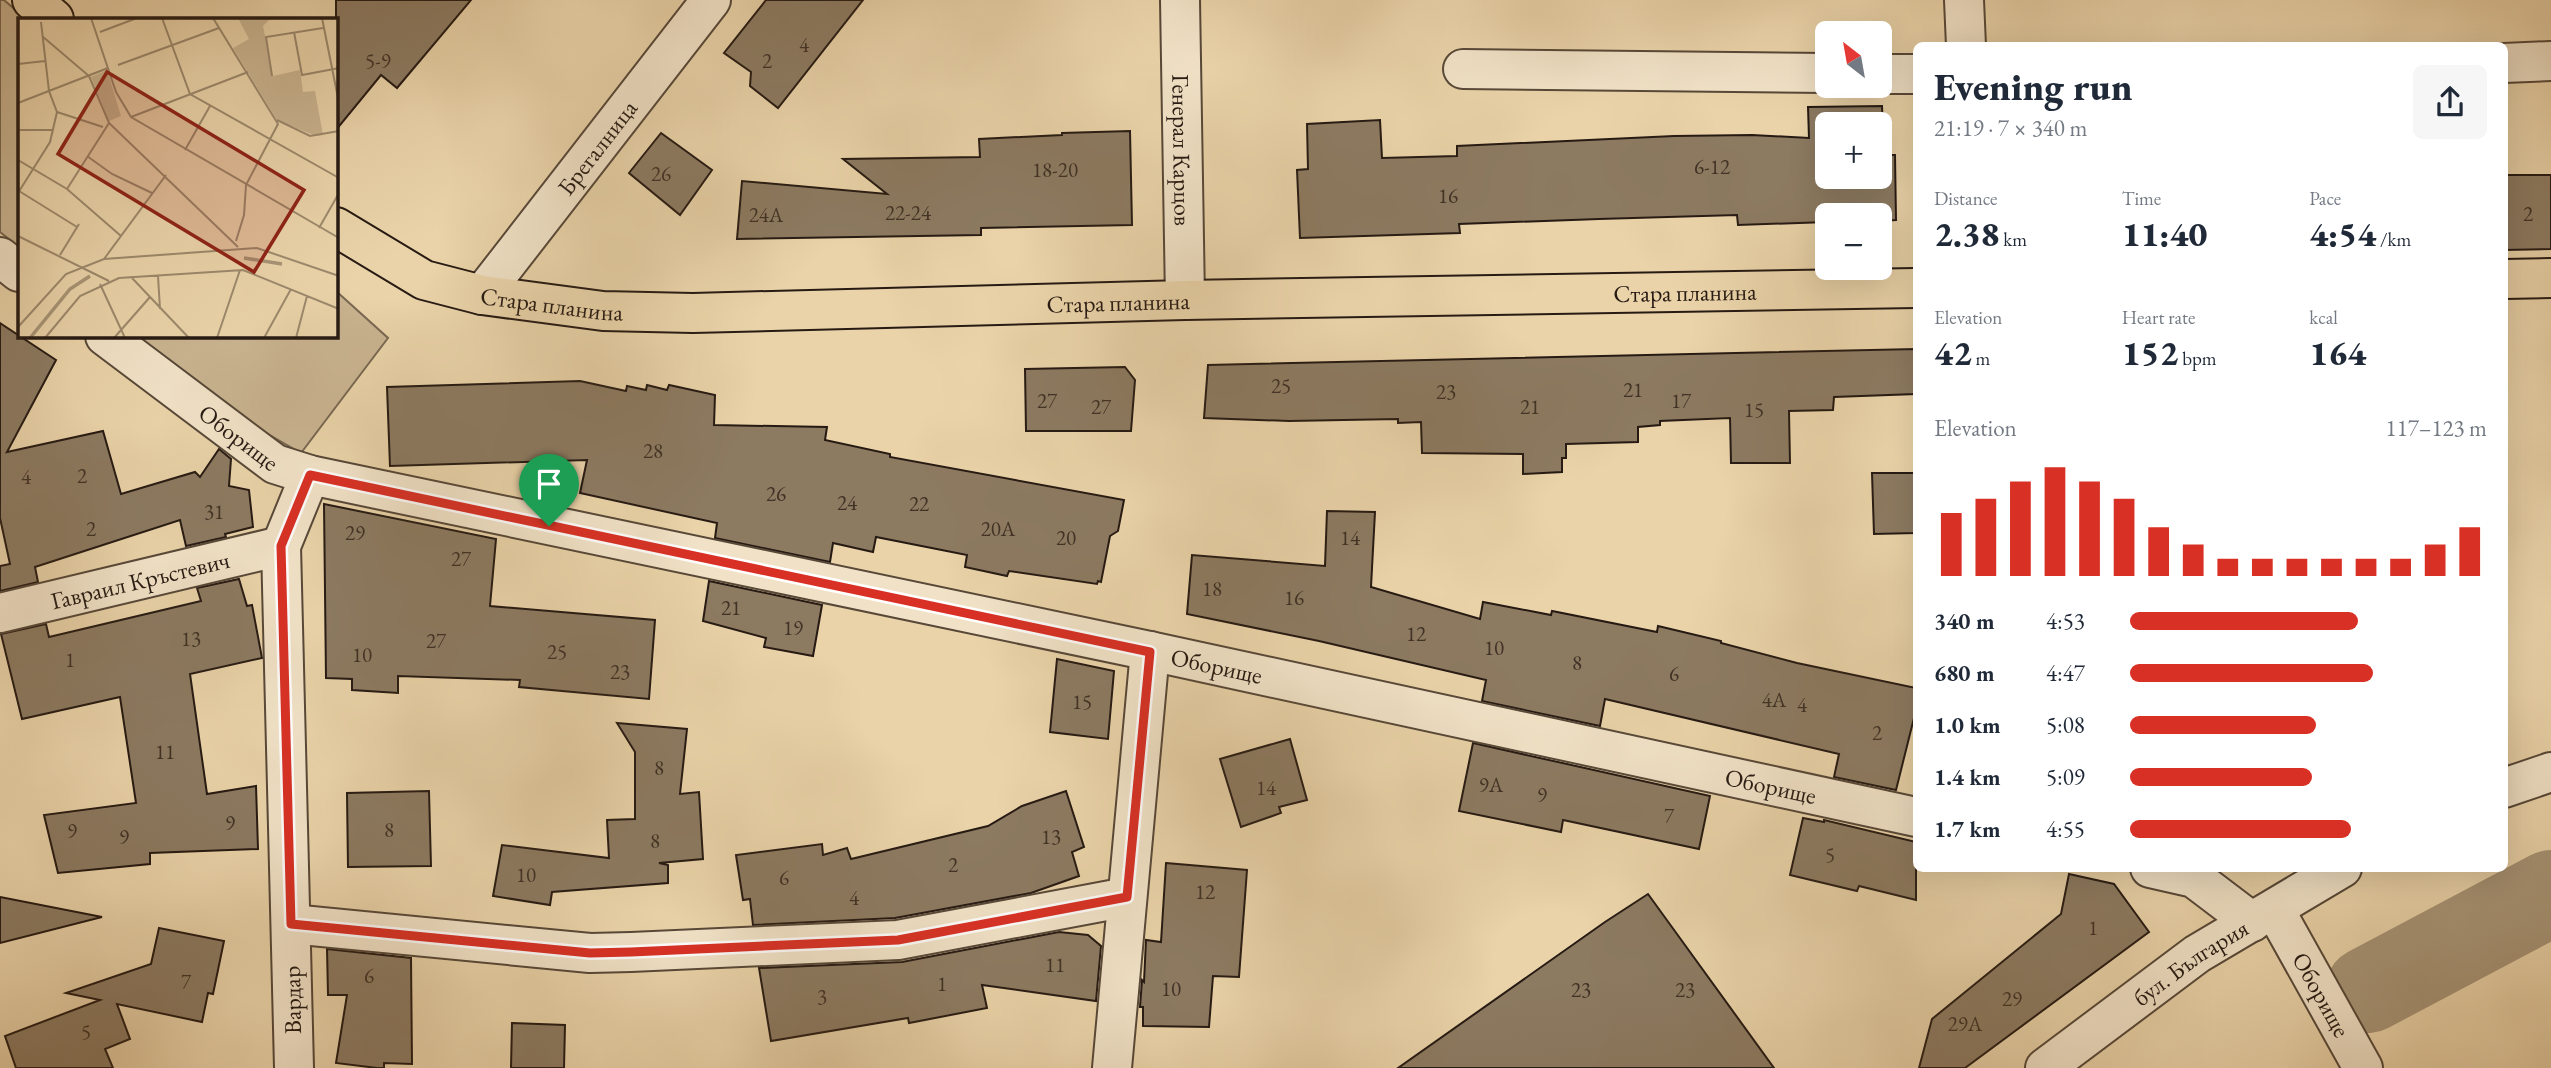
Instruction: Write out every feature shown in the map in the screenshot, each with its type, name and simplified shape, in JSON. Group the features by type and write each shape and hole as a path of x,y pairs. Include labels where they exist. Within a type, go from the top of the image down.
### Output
{"main road":[{"path":"32,0 53,18"},
{"name":"Стара планина","path":"338,228 424,281 482,295 603,311 693,313 1185,300 1913,288"},
{"path":"2508,279 2551,278"}],"street":[{"name":"Брегалница","path":"482,295 711,0"},
{"name":"Генерал Карцов","path":"1180,0 1185,300"},
{"path":"1964,0 1966,42"},
{"path":"2508,63 2551,61"},
{"path":"1463,69 1815,73"},
{"path":"1892,74 1913,74"},
{"path":"0,257 18,271"},
{"name":"Оборище","path":"108,338 275,464 310,475 1913,816"},
{"name":"Вардар","path":"293,1068 281,546 310,475"},
{"name":"Гавраил Кръстевич","path":"0,613 281,546"},
{"path":"1112,1068 1150,652"},
{"path":"2508,787 2551,772"},
{"name":"бул. България","path":"2045,1068 2197,954 2267,921 2336,872"},
{"name":"Оборище","path":"2193,873 2267,921 2363,1068"},
{"path":"291,924 590,953 631,952 898,940 1127,897"}],"shaded area":[{"path":"0,0 4,0 25,18 18,18 18,246 0,232"},
{"path":"338,293 388,338 301,453 229,412 136,338 338,338"}],"building":[{"path":"336,0 471,0 397,88 381,75 338,128"},
{"path":"766,0 863,0 778,108 750,86 751,72 724,53"},
{"path":"1882,106 1882,112 1815,112 1815,189 1892,189 1892,155 1895,155 1896,220 1892,220 1892,203 1815,203 1815,222 1738,225 1737,215 1599,219 1459,224 1460,233 1300,238 1297,170 1308,169 1307,124 1380,120 1382,158 1457,156 1457,146 1674,136 1752,135 1809,138 1808,107"},
{"path":"1130,131 1132,225 981,228 981,235 737,239 742,181 887,194 843,159 980,157 979,139"},
{"path":"661,133 712,170 680,215 629,173"},
{"path":"2508,175 2551,175 2551,249 2508,250"},
{"path":"0,323 18,335 18,338 23,338 56,360 7,452 103,431 121,494 195,472 200,477 219,449 231,459 229,486 249,490 253,527 225,534 226,537 186,546 180,520 35,567 38,582 0,591 0,566 10,564 0,518"},
{"path":"1913,349 1913,394 1834,397 1833,410 1789,411 1790,463 1731,463 1730,418 1660,421 1660,425 1638,427 1638,442 1566,444 1562,472 1523,474 1523,454 1422,453 1421,422 1398,423 1398,419 1289,421 1204,418 1208,365"},
{"path":"1125,367 1135,380 1131,431 1026,431 1025,369"},
{"path":"580,381 626,391 627,386 646,390 647,385 667,390 669,385 715,395 714,425 827,427 825,440 890,454 890,457 1124,500 1118,531 1110,536 1101,582 1098,581 1097,584 1009,571 1007,576 965,567 967,555 876,537 873,552 833,543 830,562 715,538 717,523 580,493 587,460 390,466 387,387"},
{"path":"1872,473 1913,473 1913,533 1874,534"},
{"path":"324,504 496,539 490,606 655,620 649,699 519,687 520,680 398,676 398,693 352,690 352,679 326,678"},
{"path":"1327,511 1375,512 1371,587 1480,619 1483,602 1551,615 1552,611 1657,632 1658,626 1797,663 1913,687 1913,722 1896,790 1834,777 1839,754 1605,699 1600,726 1482,701 1486,680 1187,614 1192,555 1325,566"},
{"path":"239,579 247,606 252,605 262,658 190,674 207,794 256,786 258,849 150,853 150,864 58,873 44,815 136,803 120,697 22,719 1,634 46,624 49,637 201,601 197,588"},
{"path":"709,581 822,605 813,656 764,647 766,638 703,621"},
{"path":"1057,659 1114,671 1108,739 1050,732"},
{"path":"617,723 687,729 680,794 699,792 703,859 659,863 668,865 668,883 552,892 550,905 493,896 502,845 609,858 607,820 635,819 635,752"},
{"path":"1290,739 1307,800 1279,807 1281,813 1241,827 1220,759"},
{"path":"1473,743 1710,796 1699,849 1563,820 1561,832 1459,811"},
{"path":"429,791 431,866 348,867 347,793"},
{"path":"1066,791 1084,847 1072,852 1079,876 1031,893 895,918 753,925 750,899 743,900 736,855 822,844 823,855 847,848 851,859 988,826 1022,806"},
{"path":"1803,818 1824,820 1913,841 1916,900 1859,886 1857,891 1790,875"},
{"path":"1166,863 1247,870 1239,977 1213,976 1209,1027 1143,1026 1143,1007 1140,1007 1146,940 1161,942"},
{"path":"2069,874 2114,884 2149,932 1965,1068 1919,1068 1932,1019 2061,914"},
{"path":"1648,894 1774,1068 1398,1068 1605,922"},
{"path":"0,897 102,917 0,943"},
{"path":"159,928 224,941 213,994 208,993 202,1022 117,1004 130,1039 105,1049 113,1068 16,1068 5,1036 100,1000 66,993 151,964"},
{"path":"1059,932 1088,935 1101,946 1096,1001 982,985 987,1008 909,1023 908,1018 771,1041 759,968 902,962"},
{"path":"327,949 411,958 412,1064 384,1063 384,1068 377,1068 336,1063 347,995 328,995"},
{"path":"512,1023 565,1025 564,1068 511,1068"}],"waterway":[{"path":"2368,990 2551,893"}],"route":[{"path":"310,475 549,526 1150,652 1127,897 898,940 631,952 590,953 291,924 281,546 310,475"}]}
